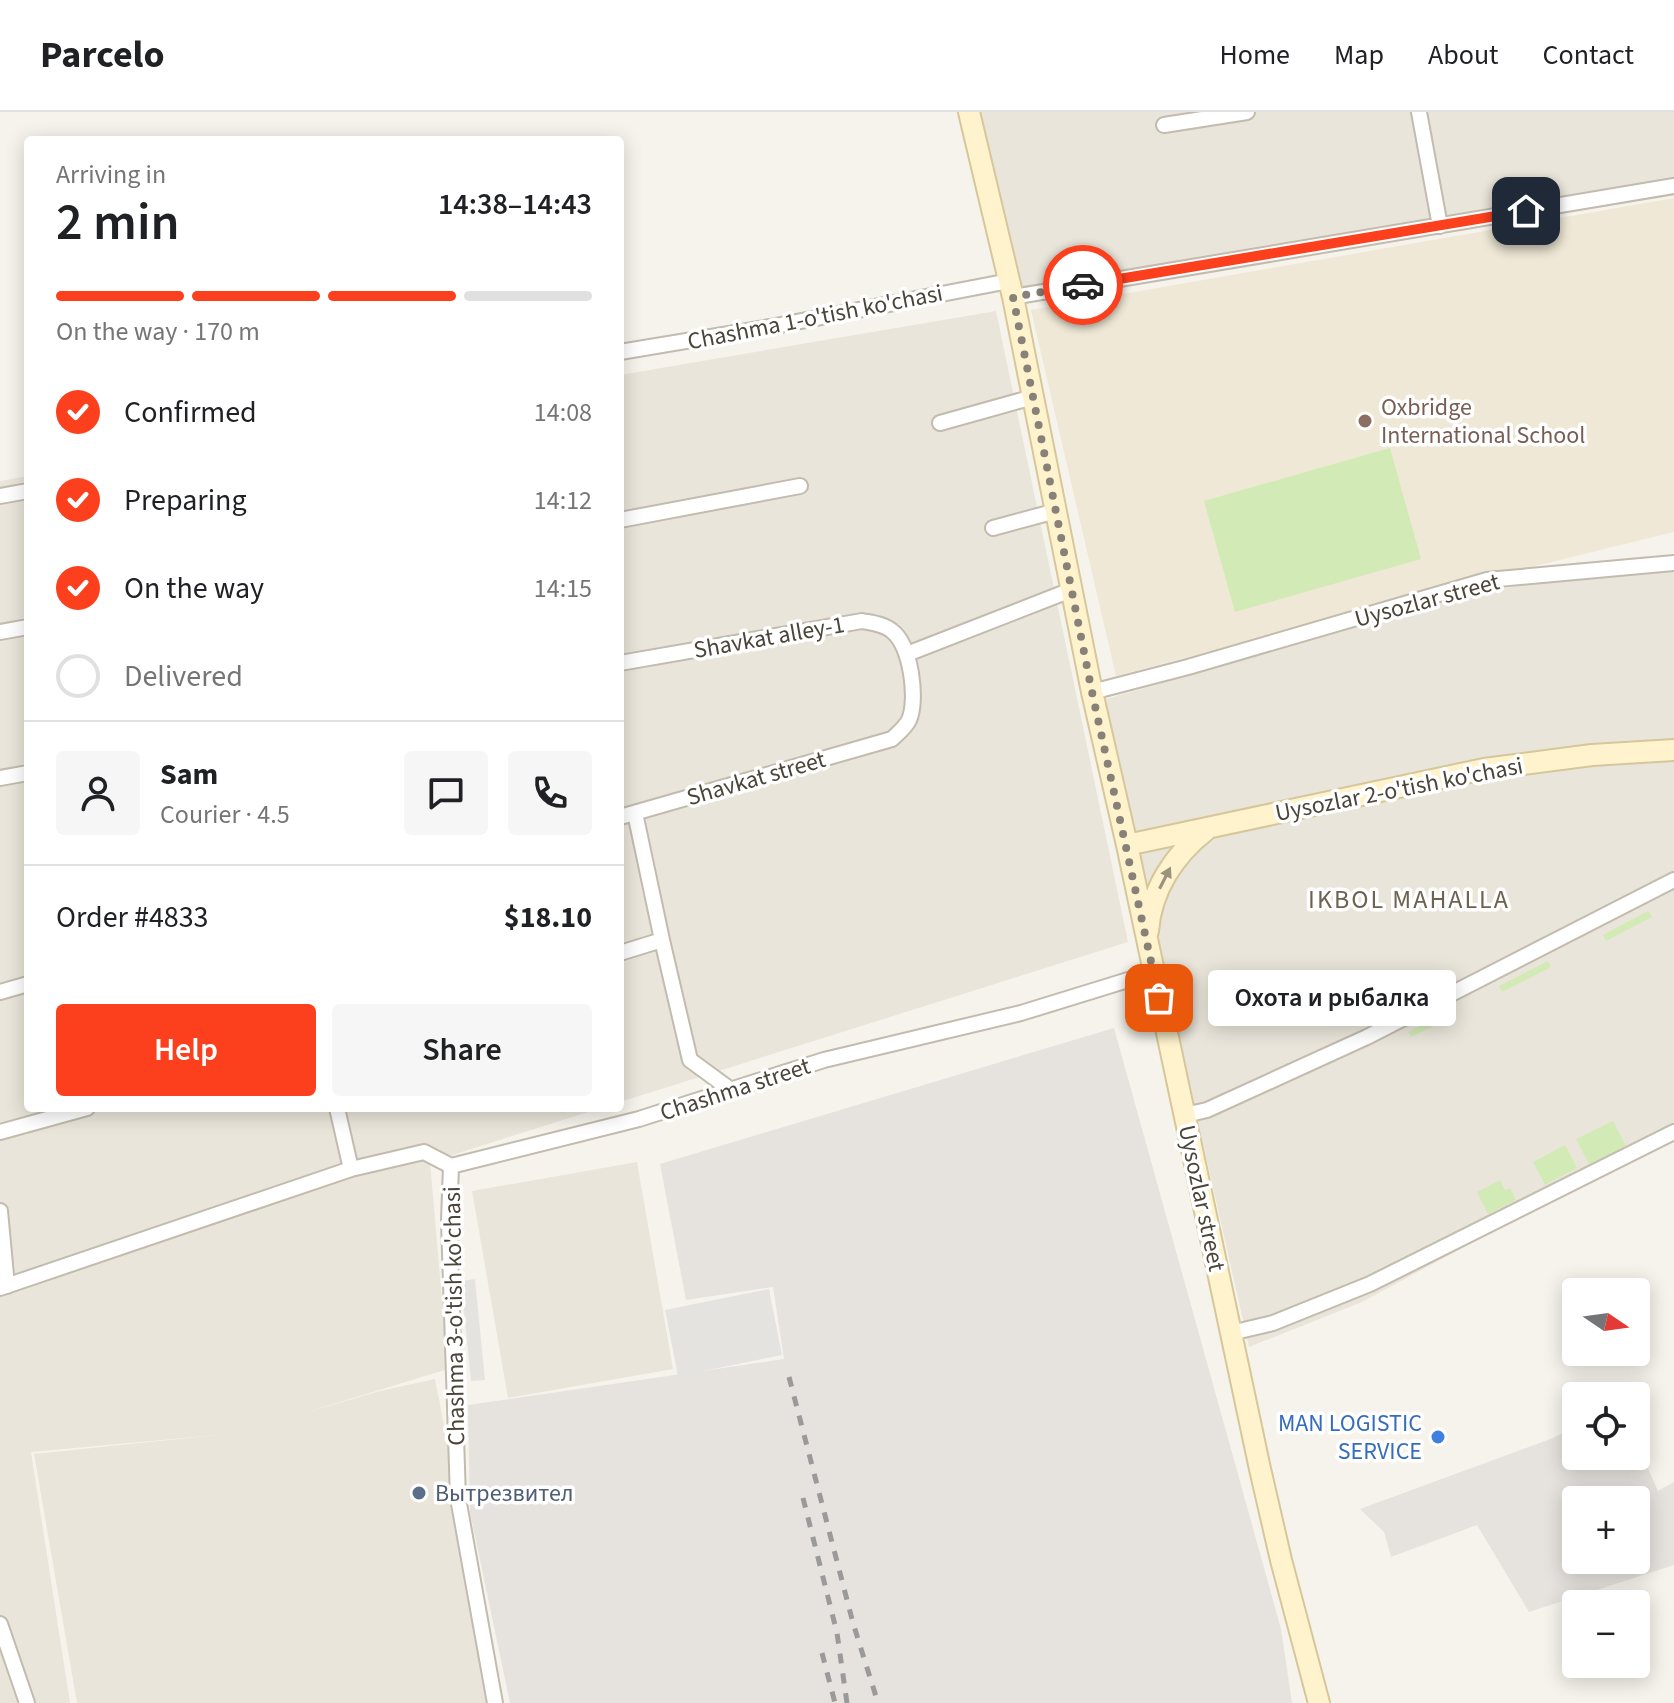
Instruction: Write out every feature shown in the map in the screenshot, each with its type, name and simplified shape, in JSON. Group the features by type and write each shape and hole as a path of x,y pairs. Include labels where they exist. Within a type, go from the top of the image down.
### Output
{"main road":[{"name":"Uysozlar street","path":"969,112 1011,289 1092,692 1231,1333 1278,1545 1319,1703"},
{"name":"Uysozlar 2-o'tish ko'chasi","path":"1127,845 1484,769 1592,755 1674,750"},
{"path":"1148,943 1153,909 1164,878 1183,850 1209,828"}],"street":[{"path":"1164,125 1247,112"},
{"path":"1419,112 1440,226"},
{"name":"Chashma 1-o'tish ko'chasi","path":"624,351 1011,289 1440,226 1674,186"},
{"path":"940,423 1033,397"},
{"path":"624,519 800,486"},
{"path":"0,496 24,492"},
{"path":"993,528 1056,511"},
{"name":"Uysozlar street","path":"1092,692 1487,580 1674,563"},
{"path":"907,654 1071,590"},
{"name":"Shavkat alley-1","path":"624,662 862,621 885,626 894,632 907,654"},
{"path":"0,632 24,628"},
{"name":"Shavkat street","path":"627,815 892,739 907,725 912,710 907,654"},
{"path":"0,778 24,774"},
{"path":"627,815 662,940 690,1060 731,1090"},
{"path":"1185,1115 1207,1110 1367,1037 1674,880"},
{"path":"624,952 662,940"},
{"name":"Chashma street","path":"451,1166 639,1119 824,1060 1021,1013 1154,972"},
{"path":"0,992 24,985"},
{"path":"0,1132 72,1112"},
{"path":"338,1112 351,1169"},
{"path":"1231,1333 1273,1323 1370,1284 1674,1132"},
{"path":"0,1211 4,1287 351,1169 424,1152 451,1166"},
{"name":"Chashma 3-o'tish ko'chasi","path":"451,1166 449,1221 458,1498 495,1703"},
{"path":"0,1624 27,1703"}],"shaded area":[{"path":"969,112 1674,112 1674,186 1013,297"},
{"name":"Oxbridge International School","path":"1674,198 1674,532 1116,676 1031,310"},
{"path":"996,311 1128,942 624,1101 624,374"},
{"path":"24,477 24,1112 588,1112 430,1162 448,1369 301,1414 435,1379 458,1498 490,1703 77,1703 34,1454 217,1435 31,1452 70,1703 0,1703 0,481"},
{"path":"1674,561 1674,1134 1362,1302 1249,1347 1103,700 1475,593"},
{"path":"1114,1028 1281,1629 1292,1703 510,1703 470,1512 468,1405 784,1359 773,1287 686,1300 660,1164"},
{"path":"637,1162 673,1369 508,1398 472,1191"},
{"path":"475,1279 485,1380 471,1381 461,1281"},
{"path":"769,1289 782,1355 678,1376 665,1310"},
{"path":"1562,1433 1562,1470 1649,1470 1658,1491 1674,1482 1674,1565 1650,1573 1650,1486 1562,1486 1562,1574 1646,1574 1597,1590 1562,1590 1562,1601 1529,1612 1477,1525 1391,1557 1384,1532 1360,1509"}],"green space":[{"path":"1390,448 1421,559 1235,612 1204,501"},
{"path":"1648,911 1652,917 1606,941 1603,935"},
{"path":"1548,961 1551,967 1502,992 1499,986"},
{"path":"1443,1015 1446,1020 1411,1037 1408,1032"},
{"path":"1613,1121 1626,1146 1589,1164 1576,1139"},
{"path":"1565,1145 1577,1168 1545,1185 1533,1162"},
{"path":"1500,1180 1505,1190 1510,1188 1516,1200 1488,1214 1477,1192"}],"railway":[{"path":"789,1377 853,1623 878,1703"},
{"path":"803,1498 837,1633 847,1703"},
{"path":"822,1653 835,1703"}],"way so far":[{"path":"1083,285 1013,297 1092,692 1159,998"}],"place":[{"name":"Oxbridge International School","path":"1365,421"},
{"name":"Охота и рыбалка","path":"1159,998"},
{"name":"MAN LOGISTIC SERVICE","path":"1438,1437"},
{"name":"Вытрезвител","path":"419,1493"}],"district":[{"name":"IKBOL MAHALLA","path":"1409,899"}],"route":[{"path":"1083,285 1526,211"}]}
